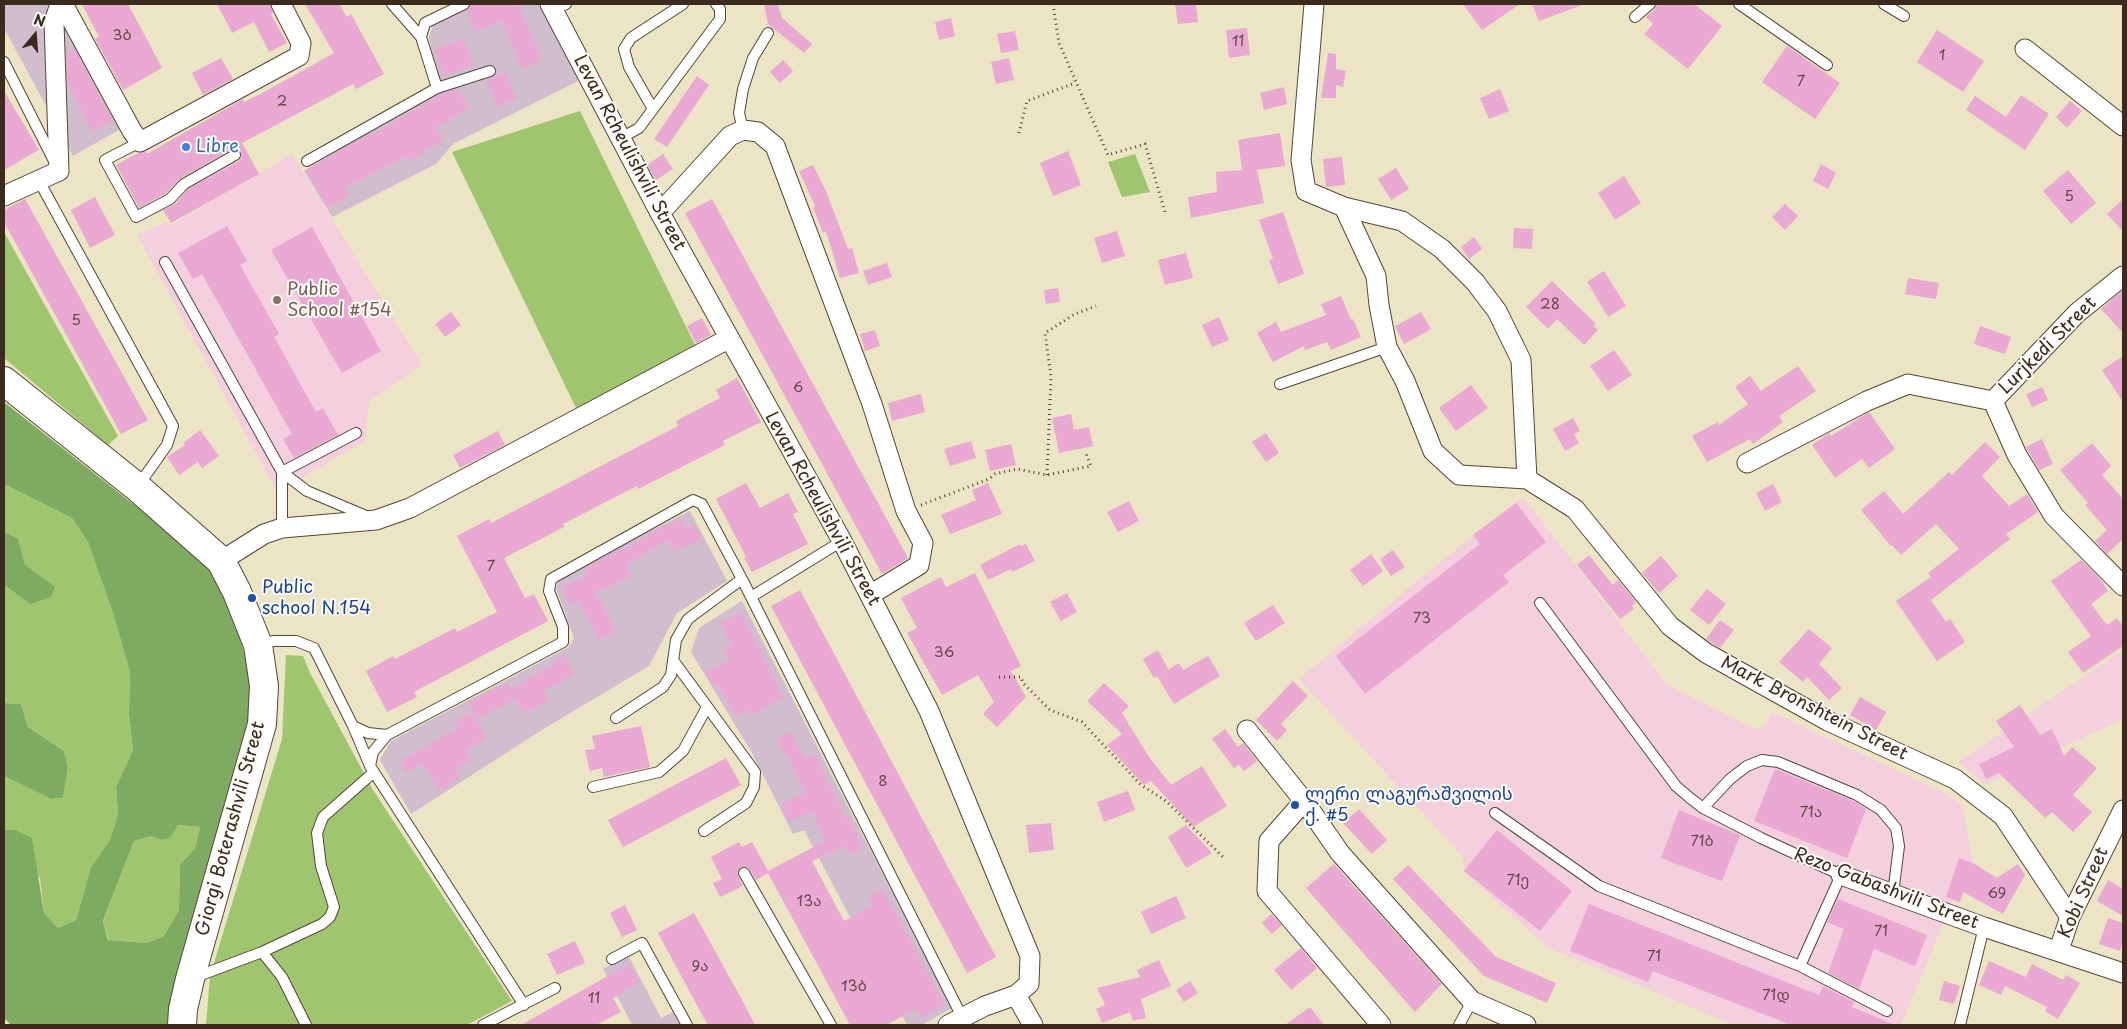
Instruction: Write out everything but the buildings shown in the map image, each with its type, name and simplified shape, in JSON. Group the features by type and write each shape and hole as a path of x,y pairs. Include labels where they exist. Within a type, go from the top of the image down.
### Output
{"street":[{"path":"62,4 132,131 140,142 299,56 302,43 281,4"},
{"path":"4,196 59,171 54,22 62,4"},
{"path":"1314,4 1301,160 1306,191 1344,207 1402,221 1442,249 1475,282 1497,311 1520,360 1527,479 1459,475 1433,451 1405,381 1387,347 1379,306 1376,276 1344,207"},
{"name":"Levan Rcheulishvili Street","path":"557,6 621,138 660,213 728,339 842,541 929,712 1030,956 1029,984 1016,995"},
{"path":"2025,49 2123,126"},
{"path":"660,213 730,136 743,130 758,132 775,146 872,404 906,511 923,543 920,565 870,595"},
{"name":"Lurjkedi Street","path":"1748,463 1867,401 1908,384 1993,400 2077,313 2123,276"},
{"path":"221,561 264,534 282,528 376,520 410,508 728,339"},
{"name":"Giorgi Boterashvili Street","path":"4,380 137,487 221,561 237,592 258,645 264,686 262,724 190,979 183,1009 182,1025"},
{"path":"1993,400 2017,455 2054,516 2123,586"},
{"name":"Mark Bronshtein Street","path":"1527,479 1575,510 1670,626 1706,653 1828,721 1955,779 2003,816 2070,917"},
{"path":"1247,730 1304,801 1340,852 1472,1001 1526,1025"},
{"path":"1304,801 1269,841 1267,854 1268,891 1381,1025"},
{"name":"Kobi Street","path":"2059,950 2070,917 2123,810"},
{"name":"Rezo Gabashvili Street","path":"1841,875 1984,927 2123,972"},
{"path":"955,1021 985,1006 1016,995 1033,1025"}],"lane":[{"path":"392,4 421,37 437,88"},
{"path":"421,37 425,23 464,4"},
{"path":"653,108 629,68 624,50 630,38 683,4"},
{"path":"621,138 639,128 720,19 720,8 716,4"},
{"path":"1635,17 1650,4"},
{"path":"1739,4 1827,65"},
{"path":"1884,4 1904,16"},
{"path":"743,130 739,113 742,89 753,58 768,33"},
{"path":"4,62 59,171"},
{"path":"307,161 437,88 490,71"},
{"path":"140,142 105,160 136,217 170,199 184,184 235,155"},
{"path":"39,181 174,426 167,445 137,487"},
{"path":"165,262 282,472 307,491 376,520"},
{"path":"1280,384 1387,347"},
{"path":"282,472 356,433"},
{"path":"282,472 282,528"},
{"path":"190,979 262,952 322,924 330,917 334,907 321,866 316,834 323,817 372,769 373,752 386,735 563,642 563,627 549,591 551,579 693,500 702,504 742,578 955,1021"},
{"path":"751,597 842,541"},
{"path":"616,718 663,687 671,675 676,640 688,619 742,578"},
{"name":"Rezo Gabashvili Street","path":"1540,604 1676,786 1703,808 1761,838 1841,875"},
{"path":"258,645 273,641 296,640 314,648 372,769 524,1004"},
{"path":"673,660 755,772 754,787 746,803 704,831"},
{"path":"593,787 659,772 683,751 707,706"},
{"path":"353,726 368,733 386,735"},
{"path":"1703,808 1730,779 1747,766 1762,760 1778,762 1857,795 1881,810 1896,828 1899,846 1893,894"},
{"path":"1495,813 1599,886 1800,966 1887,1011"},
{"path":"744,873 831,1025"},
{"path":"1800,966 1841,875"},
{"path":"1960,1025 1984,927"},
{"path":"612,959 642,943 687,1025"},
{"path":"262,952 282,977 306,1025"},
{"path":"483,1025 555,988"},
{"path":"1459,1025 1472,1001"}],"path":[{"path":"1053,4 1059,43 1108,155 1145,144 1165,212"},
{"path":"1019,133 1027,101 1075,83"},
{"path":"1047,475 1051,377 1045,333 1075,314 1096,306"},
{"path":"906,511 989,480 995,474 1017,469 1047,475 1091,466 1086,453"},
{"path":"999,677 1022,677 1023,683 1050,710 1082,722 1141,785 1166,801 1224,858"}],"shaded area":[{"path":"4,4 56,4 122,128 73,156 4,28"},
{"path":"467,4 542,4 580,80 453,144 436,164 332,217 304,171 440,89 429,37 433,25 456,9"},
{"name":"Public School #154","path":"292,154 422,365 369,401 365,441 277,492 137,235 166,222 170,226"},
{"path":"1523,497 1667,685 1753,728 1762,730 1772,712 1943,792 1962,805 1973,863 1960,902 1953,900 1901,1025 1734,1025 1547,947 1464,871 1463,857 1299,679 1473,535"},
{"path":"690,511 727,581 677,613 649,666 545,728 411,814 380,760 391,741 569,647 574,638 556,589 559,577"},
{"path":"742,601 952,1008 922,1025 907,1025 804,830 793,834 752,753 691,652 699,628"},
{"path":"2123,650 2123,719 1985,784 1958,762"},
{"path":"628,955 661,1018 673,1012 680,1025 632,1025 603,969"}],"green space":[{"path":"580,111 698,351 577,410 452,152"},
{"path":"1135,154 1150,192 1122,197 1108,162"},
{"path":"4,232 118,436 108,445 4,358"},
{"path":"4,402 147,515 213,572 237,627 252,682 250,718 178,969 167,1025 11,1025 4,1018 4,830 15,830 32,838 44,913 58,928 76,920 91,867 110,840 118,814 116,787 133,750 129,715 130,672 113,613 88,542 72,518 4,484","holes":["178,825 200,827 195,848 180,865 179,910 164,936 147,943 108,940 103,921 134,841 151,836 161,840 170,838"]},
{"path":"4,484 72,518 88,542 113,613 130,672 129,715 133,750 116,787 118,814 110,840 91,867 76,920 58,928 44,913 40,879 15,830 4,830 4,776 51,799 63,798 68,767 64,751 28,727 21,704 4,703 4,585 30,604 25,565 18,538 4,532"},
{"path":"4,532 18,538 25,565 55,587 51,597 30,604 4,585"},
{"path":"286,655 303,656 310,673 373,790 512,1001 467,1025 206,1025 210,976 282,739"},
{"path":"4,703 21,704 28,727 64,751 68,767 63,798 51,799 4,776"},
{"path":"177,825 200,827 195,848 180,865 179,910 164,936 147,943 109,940 103,922 134,841 151,836 161,840"}],"place":[{"name":"Libre","path":"186,147"},
{"name":"Public School #154","path":"277,300"},
{"name":"Public school N.154","path":"252,598"},
{"name":"ლერი ლაგურაშვილის ქ. #5","path":"1295,805"}]}
